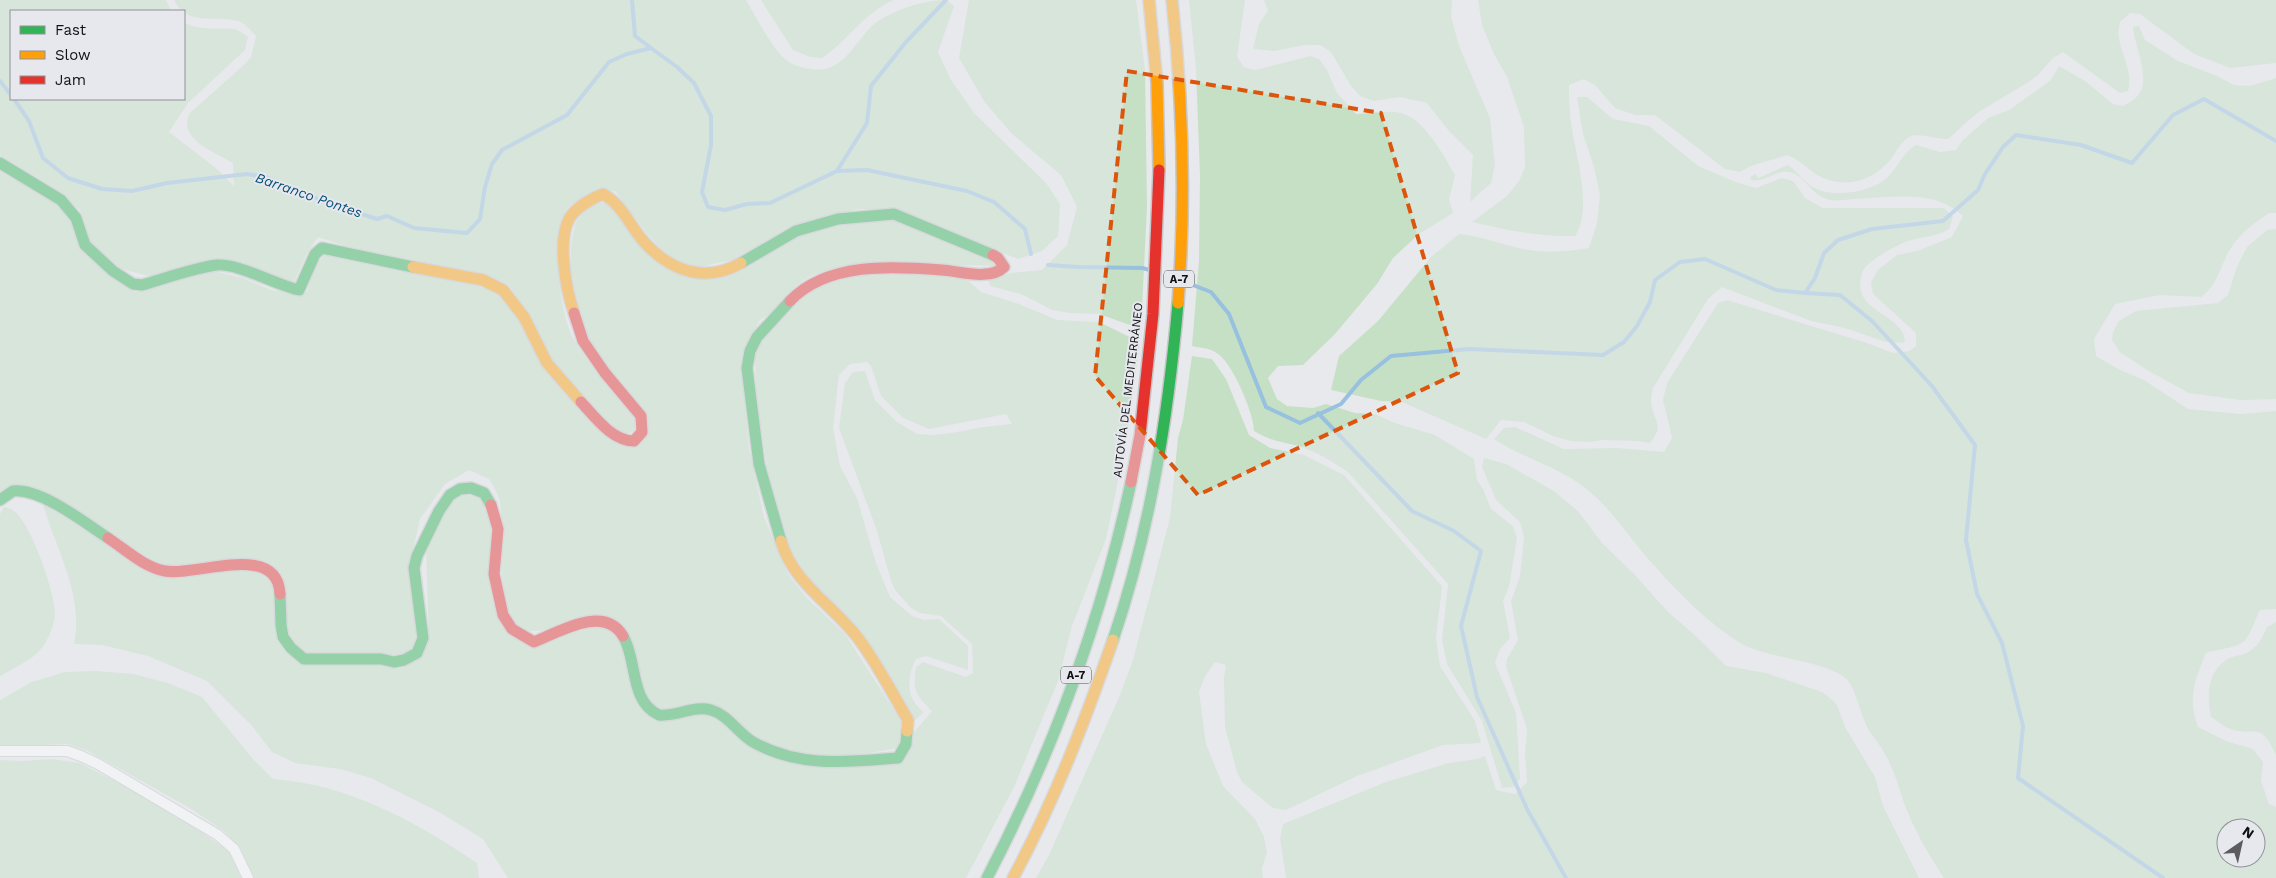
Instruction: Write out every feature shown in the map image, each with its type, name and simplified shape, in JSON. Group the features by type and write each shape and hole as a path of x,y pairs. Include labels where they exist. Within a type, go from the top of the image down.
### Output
{"main road":[{"name":"AUTOVÍA DEL MEDITERRÁNEO","path":"986,878 1036,777 1070,694 1098,609 1122,522 1135,461 1151,335 1158,244 1160,163 1158,92 1149,0"},
{"name":"A-7","path":"1013,878 1059,786 1102,674 1123,610 1158,466 1173,352 1181,262 1184,175 1181,90 1172,0"},
{"path":"0,163 61,200 76,218 85,245 113,271 133,284 142,284 218,265 228,266 272,283 299,290 315,254 322,248 483,280 503,290 524,318 547,362 600,423 623,441 634,441 642,432 641,416 605,373 583,341 572,308 564,267 565,231 570,217 593,198 603,194 614,200 645,243 673,266 700,274 726,271 796,231 838,219 894,214 981,249 998,258 1004,266 998,272 978,274 941,270 889,268 857,270 830,276 810,285 797,294 757,337 750,351 747,368 760,464 784,554 809,590 858,638 908,720 906,744 898,758 825,764 783,757 750,740 725,718 712,710 699,709 673,716 653,714 644,705 637,691 632,660 625,636 614,626 601,620 589,621 534,642 523,637 512,629 503,615 494,574 498,529 491,504 484,493 471,488 460,488 450,495 439,511 417,556 414,568 423,638 417,653 404,660 394,662 381,660 304,659 294,653 283,639 280,624 281,591 276,580 268,571 243,563 177,574 162,571 46,500 17,489 9,491 0,500"}],"street":[{"path":"0,751 68,751 98,764 218,835 234,849 248,878"}],"highlighted area":[{"path":"1127,71 1381,113 1458,373 1198,495 1095,376"}],"green space":[{"path":"0,0 166,0 171,10 10,10 10,100 185,100 185,22 202,28 234,29 248,37 245,50 188,103 169,132 217,169 234,186 233,163 200,144 188,130 187,122 190,113 251,57 256,36 238,21 194,17 186,14 185,10 182,10 174,0 746,0 770,41 786,60 801,67 823,69 841,61 870,28 885,17 920,3 946,0 954,6 938,52 951,80 974,113 1046,183 1060,204 1058,236 1042,251 1018,259 891,209 858,209 814,220 732,260 700,267 675,261 648,235 615,191 599,190 593,192 569,207 562,220 559,236 558,274 564,313 574,340 595,370 637,417 634,431 624,435 603,418 551,359 527,311 508,284 479,272 358,250 318,237 306,255 294,282 227,260 152,277 122,269 89,241 80,210 49,184 0,155"},
{"path":"761,0 894,0 873,12 840,44 822,58 810,57 793,50"},
{"path":"969,0 1136,0 1145,70 1147,207 1141,329 1099,314 1069,313 1052,310 1021,294 990,286 988,280 1011,273 1042,270 1067,245 1077,207 1061,175 1011,133 984,101 959,58"},
{"path":"1189,0 1245,0 1237,57 1244,67 1255,70 1310,56 1319,59 1327,70 1337,93 1356,114 1395,112 1405,114 1414,119 1431,136 1455,175 1449,199 1453,213 1419,234 1393,258 1377,284 1335,334 1303,365 1278,366 1268,378 1277,399 1287,406 1313,408 1326,404 1355,413 1375,414 1395,423 1435,435 1474,459 1477,480 1491,509 1513,526 1517,538 1509,587 1503,601 1510,638 1500,649 1495,663 1516,713 1520,779 1513,787 1502,788 1482,721 1447,664 1442,640 1448,584 1348,472 1311,451 1271,439 1254,431 1241,388 1228,365 1222,357 1213,351 1192,346 1199,261 1200,176 1196,69"},
{"path":"1264,0 1452,0 1451,16 1459,46 1490,118 1495,165 1491,183 1470,202 1473,155 1449,131 1427,103 1400,97 1374,101 1360,96 1351,86 1331,52 1320,45 1305,45 1274,51 1253,49 1259,24 1268,11"},
{"path":"1478,0 2276,0 2276,63 2230,68 2194,54 2140,14 2130,13 2120,22 2119,32 2120,45 2128,70 2128,91 2120,93 2063,52 2053,58 2038,75 1977,113 1948,139 1918,135 1911,136 1902,143 1891,159 1877,172 1853,182 1835,182 1820,177 1798,160 1787,155 1757,164 1740,172 1725,169 1655,115 1635,115 1615,108 1595,85 1584,79 1569,85 1569,105 1583,193 1581,223 1575,236 1548,235 1472,222 1507,196 1519,181 1525,167 1524,127 1507,77 1493,52 1482,25"},
{"path":"2139,26 2145,40 2178,61 2217,76 2234,85 2250,86 2276,78 2276,213 2269,213 2240,237 2231,248 2213,284 2201,297 2160,295 2115,304 2094,339 2096,356 2118,369 2144,380 2188,409 2241,414 2276,411 2276,609 2260,610 2243,642 2206,653 2196,681 2193,708 2198,727 2226,741 2253,749 2263,762 2261,780 2269,804 2276,807 2276,878 1944,878 1916,831 1890,763 1867,727 1849,682 1841,675 1829,669 1766,653 1740,643 1728,635 1704,616 1671,584 1606,507 1589,491 1555,469 1494,439 1504,428 1515,427 1564,449 1617,448 1664,452 1672,438 1663,400 1667,383 1718,303 1727,300 1867,343 1893,353 1909,351 1916,346 1916,333 1873,294 1871,282 1878,270 1897,255 1917,251 1952,237 1963,216 1939,201 1925,198 1896,197 1830,200 1823,198 1799,177 1789,172 1779,173 1761,180 1751,180 1750,177 1756,174 1758,178 1788,165 1808,184 1819,190 1839,193 1871,187 1881,183 1888,177 1911,148 1916,145 1940,152 1956,150 1962,141 1988,118 2009,110 2050,81 2059,66 2085,81 2113,104 2123,106 2138,96 2142,88 2143,71 2133,27"},
{"path":"1577,97 1587,97 1613,119 1649,126 1698,166 1738,183 1756,188 1782,178 1793,181 1805,198 1823,208 1944,208 1953,217 1949,229 1938,234 1913,239 1897,246 1883,253 1863,271 1860,285 1862,295 1868,303 1895,323 1902,331 1905,340 1903,343 1886,342 1845,328 1811,321 1722,287 1708,299 1653,388 1651,401 1658,426 1655,437 1650,443 1602,440 1589,442 1571,441 1553,436 1524,422 1501,420 1486,439 1402,402 1381,401 1331,390 1339,356 1378,321 1431,257 1459,234 1539,251 1556,252 1589,248 1597,223 1600,195 1594,167 1583,134"},
{"path":"0,172 56,203 135,292 214,271 243,278 271,290 299,294 307,292 314,268 326,253 499,291 614,439 646,433 583,329 571,271 571,245 575,224 589,203 610,203 695,277 811,230 893,219 995,260 996,266 864,267 838,269 813,275 803,280 793,289 776,308 778,309 760,320 746,346 742,374 749,449 764,517 788,574 806,597 845,634 903,724 899,748 833,759 772,747 729,716 651,708 621,624 560,627 534,631 525,630 515,622 508,609 504,592 500,503 496,491 489,479 469,470 445,484 420,519 413,550 416,643 408,652 400,656 304,655 287,636 274,569 172,568 151,562 60,502 0,494"},
{"path":"2276,229 2276,399 2240,400 2189,393 2147,370 2120,352 2112,340 2113,332 2119,321 2136,311 2218,303 2228,295 2236,269 2247,247 2267,230"},
{"path":"919,274 965,278 981,292 1019,304 1057,320 1099,322 1140,342 1125,447 1106,539 1072,626 1058,681 1014,787 966,878 508,878 483,839 439,812 371,778 340,769 295,763 272,752 252,726 207,681 148,656 102,645 74,644 76,626 72,590 43,504 143,566 257,572 273,582 290,657 383,664 429,641 426,547 456,496 474,496 485,502 490,512 492,525 490,579 525,644 592,625 606,626 618,636 645,714 708,715 764,751 888,763 932,711 916,692 916,667 923,662 966,677 973,673 972,644 941,616 920,613 911,608 895,590 877,531 839,428 845,383 853,372 865,371 875,400 897,422 917,434 952,433 1012,424 1006,414 929,429 903,418 881,396 871,366 867,362 850,364 839,375 833,428 840,466 857,498 876,563 890,597 912,616 924,620 939,619 968,646 968,670 926,656 916,659 910,674 909,688 914,701 924,712 911,724 791,552 771,496 756,389 755,353 761,339 813,288 854,276"},
{"path":"1192,356 1212,359 1226,379 1249,435 1270,448 1304,455 1344,475 1442,586 1436,638 1440,666 1475,721 1481,743 1443,745 1357,776 1286,810 1273,808 1242,782 1237,772 1225,727 1224,678 1226,665 1215,662 1205,676 1199,692 1206,744 1223,786 1255,819 1264,837 1267,852 1262,868 1263,878 1036,878 1049,855 1120,695 1133,660 1170,518 1178,438 1183,420"},
{"path":"1484,458 1506,464 1554,491 1578,511 1602,543 1635,575 1667,611 1726,666 1766,673 1822,692 1830,698 1837,705 1845,727 1875,777 1883,806 1919,878 1286,878 1280,839 1283,824 1386,782 1449,763 1485,756 1496,790 1515,794 1527,782 1525,755 1527,729 1506,667 1507,659 1518,640 1511,601 1520,576 1524,537 1520,522 1496,500 1482,467"},
{"path":"4,507 13,510 28,529 47,575 55,613 50,634 40,650 24,663 0,676 0,514"},
{"path":"2276,622 2276,755 2265,737 2260,733 2237,731 2224,726 2211,717 2209,693 2212,678 2220,665 2229,658 2246,653 2254,648 2267,627"},
{"path":"97,671 134,674 168,683 202,697 253,759 273,779 301,783 355,797 405,819 477,863 479,878 254,878 240,848 224,831 188,807 88,751 67,744 0,747 0,700 32,682 65,672"},
{"path":"52,759 80,763 166,808 229,851 241,878 0,878 0,760"}],"waterway":[{"path":"632,0 635,36 651,48"},
{"path":"837,171 867,123 871,86 906,42 946,0"},
{"name":"Barranco Pontes","path":"15,100 29,121 43,158 68,178 102,189 132,191 167,183 247,174 266,177 323,201 377,219 387,216 414,228 467,233 480,219 485,187 492,164 502,150 567,115 609,62 627,54 651,48 677,67 694,83 711,116 711,145 702,192 708,207 725,210 747,204 770,203 837,171 867,170 967,191 994,202 1025,229 1031,254"},
{"name":"Barranco Pontes","path":"0,81 10,94"},
{"path":"1185,282 1211,292 1229,314 1266,407 1300,423 1341,404 1361,380 1391,356 1469,349 1603,355 1624,342 1637,326 1650,302 1655,280 1680,262 1705,259 1776,290 1805,293 1815,278 1824,253 1838,240 1872,229 1943,221 1978,190 1985,174 2003,147 2016,135 2081,145 2132,163 2173,115 2204,99 2276,141"},
{"path":"1048,265 1142,268 1150,270"},
{"path":"1805,293 1840,295 1872,321 1932,386 1975,445 1966,540 1977,594 2002,643 2023,726 2018,778 2163,878"},
{"path":"1318,413 1412,511 1454,531 1481,551 1461,626 1477,697 1527,809 1566,878"}],"traffic: fast":[{"path":"0,163 61,200 76,218 85,245 113,271 133,284 142,285 200,268 226,265 299,290 315,254 322,248 413,267"},
{"path":"741,263 796,231 838,219 894,214 993,255"},
{"path":"781,541 759,464 747,368 750,351 757,337 790,301"},
{"path":"1113,640 1137,558 1156,474 1169,389 1178,303"},
{"path":"987,878 1033,783 1072,685 1105,585 1131,482"},
{"path":"280,594 283,637 291,648 304,659 381,659 394,662 404,660 417,653 423,638 414,568 417,556 439,511 450,495 460,489 471,488 484,493 491,505"},
{"path":"0,500 13,491 36,495 62,508 108,538"},
{"path":"623,636 628,646 638,690 649,709 659,715 698,709 711,710 723,716 753,742 770,750 806,760 842,762 898,758 906,744 907,731"}],"traffic: slow":[{"path":"1149,0 1157,83 1159,170"},
{"path":"1172,0 1179,76 1183,189 1178,303"},
{"path":"574,313 564,266 565,229 569,219 579,207 603,194 616,204 645,243 666,261 678,267 702,273 728,269 741,263"},
{"path":"413,267 483,280 503,290 524,317 547,363 581,402"},
{"path":"781,541 787,556 804,581 848,626 872,658 908,720 907,731"},
{"path":"1013,878 1042,820 1068,761 1113,640"}],"traffic: jam":[{"path":"1131,482 1140,435 1153,314 1159,170"},
{"path":"790,301 805,288 822,279 861,269 902,268 991,274 1004,267 998,258 993,255"},
{"path":"574,313 583,341 605,373 641,416 642,432 634,441 618,437 604,427 581,402"},
{"path":"491,505 498,529 494,574 503,615 512,629 534,642 568,627 593,621 605,622 615,627 623,636"},
{"path":"108,538 142,562 165,571 179,572 233,565 250,565 265,569 275,578 280,594"}]}
